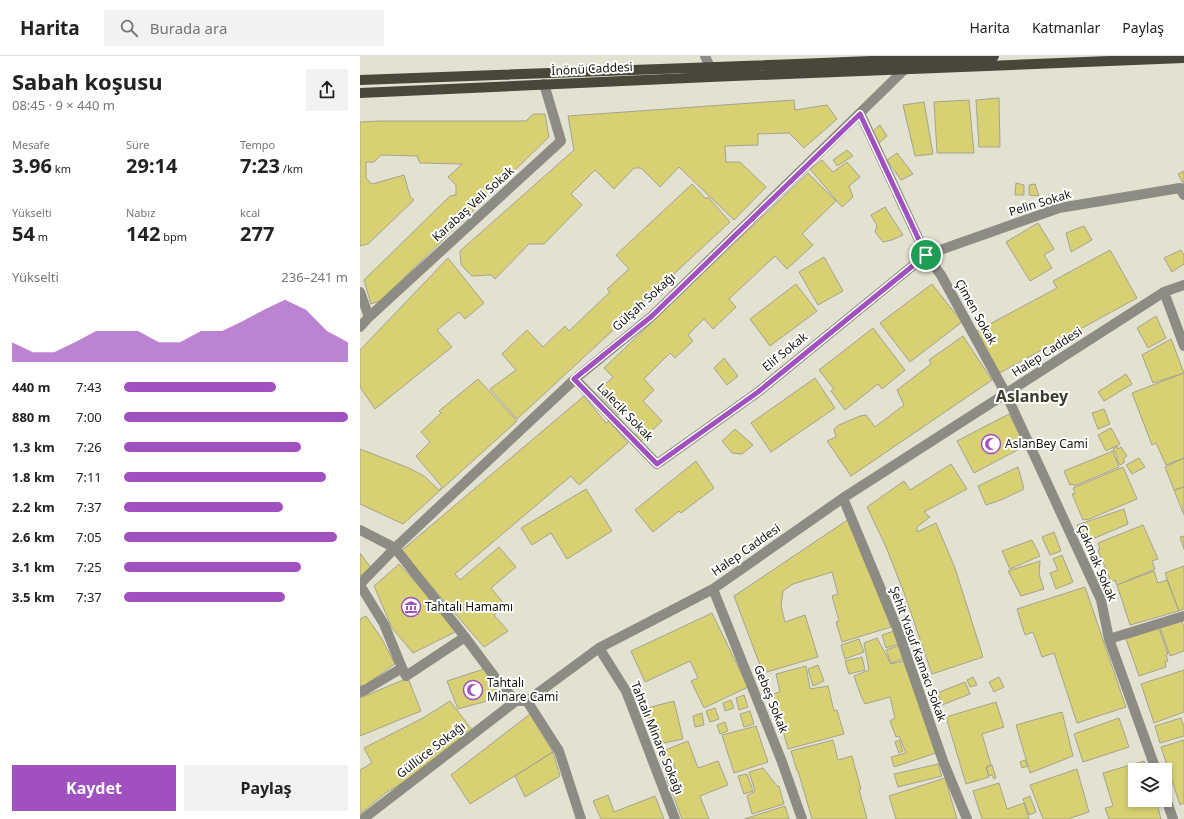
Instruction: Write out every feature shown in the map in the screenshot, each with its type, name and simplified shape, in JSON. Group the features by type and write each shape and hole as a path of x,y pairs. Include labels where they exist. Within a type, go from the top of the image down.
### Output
{"main road":[{"name":"İnönü Caddesi","path":"360,80 710,67 796,60 994,56"},
{"name":"İnönü Caddesi","path":"360,93 1184,58"}],"street":[{"path":"705,56 710,67"},
{"name":"Gülşah Sokağı","path":"360,584 395,548 574,379 652,316 905,70"},
{"name":"Karabaş Veli Sokak","path":"360,327 369,317 561,141 544,84"},
{"name":"Çimen Sokak","path":"860,114 926,255 941,275 1006,394"},
{"name":"Pelin Sokak","path":"926,255 1059,208 1180,188 1184,195"},
{"name":"Elif Sokak","path":"657,464 758,392 926,255"},
{"name":"Halep Caddesi","path":"527,701 599,648 713,589 843,498 1164,292 1184,285"},
{"path":"360,292 369,317"},
{"path":"1164,292 1184,346"},
{"name":"Lalecik Sokak","path":"574,379 657,464"},
{"name":"Çakmak Sokak","path":"1006,394 1101,600 1109,639 1153,763"},
{"name":"Şehit Yusuf Kamacı Sokak","path":"843,498 897,628 943,761 967,819"},
{"path":"360,530 395,548 465,636 500,684 516,701 527,701 559,751 581,819"},
{"path":"360,584 384,624 406,676 465,636"},
{"name":"Gebeş Sokak","path":"713,589 782,762 802,819"},
{"path":"1109,639 1184,616"},
{"name":"Tahtalı Minare Sokağı","path":"599,648 626,691 675,819"},
{"path":"360,692 402,668"},
{"name":"Güllüce Sokağı","path":"363,819 516,701"},
{"path":"1169,807 1173,819"}],"building":[{"path":"999,98 1000,147 979,147 976,100"},
{"path":"794,100 795,110 827,105 837,119 804,148 789,133 758,134 758,145 725,146 726,162 740,162 766,187 734,220 679,167 660,187 641,168 634,168 614,189 595,170 571,194 582,205 544,244 529,244 495,279 491,275 472,276 461,265 460,251 574,150 568,116"},
{"path":"969,100 974,153 937,153 934,102"},
{"path":"924,102 933,154 915,156 903,105"},
{"path":"533,114 545,114 549,137 380,301 371,304 364,280 450,196 456,195 456,185 448,177 462,164 420,163 417,156 381,155 374,162 366,162 366,178 372,184 404,175 410,196 414,200 368,244 360,246 360,122 526,121"},
{"path":"880,125 887,136 877,145 868,135"},
{"path":"847,150 853,156 837,166 833,160"},
{"path":"897,153 913,174 901,180 887,160"},
{"path":"822,160 833,172 847,162 860,177 849,186 853,197 842,207 810,169"},
{"path":"1184,171 1184,185 1178,174"},
{"path":"808,173 836,201 802,234 813,245 787,269 775,256 729,299 736,307 713,329 704,319 688,335 693,341 675,358 670,353 644,379 654,390 643,401 662,421 641,441 635,435 644,426 628,410 618,415 597,392 613,377 604,368"},
{"path":"1016,183 1024,185 1024,195 1015,195"},
{"path":"692,184 706,199 708,197 730,222 517,419 490,389 516,370 502,354 527,330 543,347 565,326 569,331 610,292 607,289 629,269 616,255"},
{"path":"1035,184 1039,196 1029,195 1029,185"},
{"path":"885,207 903,235 883,242 875,232 877,226 871,215"},
{"path":"1038,223 1054,249 1044,255 1052,268 1030,281 1006,242"},
{"path":"1084,226 1092,240 1071,252 1066,233"},
{"path":"1110,250 1137,298 996,375 973,333 1057,288 1053,281"},
{"path":"1181,250 1184,255 1184,264 1172,272 1164,258"},
{"path":"824,257 843,291 818,305 799,272"},
{"path":"448,258 484,303 465,319 459,312 437,330 452,347 375,409 360,387 360,350"},
{"path":"796,284 817,311 770,346 750,319"},
{"path":"932,284 962,322 910,362 880,323"},
{"path":"1156,316 1166,338 1148,348 1137,328"},
{"path":"873,328 905,370 882,389 878,384 845,410 831,391 834,389 819,370"},
{"path":"963,336 992,380 851,476 827,441 836,437 834,429 839,425 866,415 875,427 904,405 897,390 931,364 929,360"},
{"path":"1171,339 1184,373 1153,383 1142,355"},
{"path":"724,358 738,376 727,385 714,368"},
{"path":"1184,373 1184,458 1166,465 1156,443 1152,445 1132,393"},
{"path":"1126,374 1132,384 1104,401 1098,392"},
{"path":"815,378 835,408 771,452 751,423"},
{"path":"478,379 517,421 403,524 360,504 360,449 409,468 424,476 439,490 442,487 416,456 430,442 421,432 441,413 439,411"},
{"path":"584,396 606,423 609,421 628,443 579,485 571,476 455,574 460,580 499,547 516,567 491,588 505,605 494,615 508,631 484,647 401,551"},
{"path":"1104,409 1110,424 1098,429 1092,413"},
{"name":"AslanBey Cami","path":"1009,414 1025,446 974,473 957,441"},
{"path":"1111,428 1120,444 1106,451 1098,435"},
{"path":"735,429 753,445 742,454 732,453 722,441"},
{"path":"1117,446 1118,449 1121,447 1127,456 1123,459 1125,462 1120,465 1116,458 1118,457 1113,449"},
{"path":"1113,451 1119,467 1074,486 1073,484 1070,485 1064,471"},
{"path":"1139,458 1145,467 1132,474 1126,465"},
{"path":"1184,458 1184,487 1174,490 1165,467"},
{"path":"696,461 714,488 681,513 679,511 653,532 635,510"},
{"path":"951,464 967,489 924,512 930,517 917,527 917,532 936,523 955,568 983,657 932,674 903,590 886,547 867,507 904,481 910,490"},
{"path":"1018,467 1024,489 1001,500 986,505 978,486"},
{"path":"1123,467 1137,499 1087,520 1083,520 1072,494 1075,493 1073,488"},
{"path":"1184,487 1184,515 1174,490"},
{"path":"586,489 612,531 567,559 551,533 532,545 521,528"},
{"path":"1124,509 1128,524 1083,543 1077,525"},
{"path":"849,519 891,627 842,642 836,622 839,621 832,596 838,594 832,572 793,584 783,591 781,606 785,622 805,615 818,657 763,673 734,596"},
{"path":"1143,525 1158,559 1152,561 1155,569 1117,585 1115,580 1111,582 1098,550 1100,549 1098,543"},
{"path":"1054,532 1061,551 1050,555 1042,537"},
{"path":"1184,536 1184,549 1180,537"},
{"path":"1032,540 1040,556 1010,569 1002,551"},
{"path":"360,553 371,568 360,576"},
{"path":"1062,555 1073,582 1056,589 1050,573 1058,570 1053,559"},
{"path":"1040,561 1039,574 1044,589 1021,596 1008,571"},
{"name":"Tahtalı Hamamı","path":"399,564 459,630 413,653 392,628 374,586"},
{"path":"1184,566 1184,609 1179,611 1165,573"},
{"path":"1154,571 1158,583 1167,580 1179,611 1130,625 1117,585"},
{"path":"1085,587 1126,707 1077,723 1054,653 1042,657 1033,632 1025,635 1017,609"},
{"path":"712,613 748,687 704,708 691,681 698,678 690,661 645,682 631,651"},
{"path":"366,616 382,639 395,664 365,685 360,686 360,619"},
{"path":"1181,619 1184,627 1184,651 1170,656 1160,627"},
{"path":"1159,628 1168,654 1166,655 1168,661 1165,662 1166,667 1139,676 1126,639"},
{"path":"894,631 898,644 886,648 882,635"},
{"path":"877,638 891,664 906,660 936,753 894,767 891,757 906,753 899,736 896,737 890,721 895,718 890,697 865,704 854,676 869,670 864,643"},
{"path":"859,639 864,652 845,659 841,645"},
{"path":"900,645 905,658 891,663 886,650"},
{"path":"862,657 865,670 849,674 845,661"},
{"path":"818,665 824,681 813,686 808,669"},
{"path":"806,666 810,689 828,686 834,711 837,710 844,734 788,749 773,694 780,692 776,674"},
{"name":"Tahtalı Minare Cami","path":"484,669 491,677 498,698 458,709 447,681"},
{"path":"1184,670 1184,712 1154,723 1141,684"},
{"path":"973,677 977,685 970,687 967,680"},
{"path":"999,677 1004,687 994,692 989,682"},
{"path":"408,678 421,711 360,736 360,698"},
{"path":"965,682 970,694 942,705 937,693"},
{"path":"744,695 748,707 739,710 736,698"},
{"path":"731,700 734,708 725,711 723,703"},
{"path":"450,701 473,731 417,774 387,792 360,814 360,770 372,763 364,748 423,718"},
{"path":"674,701 683,739 655,745 647,708"},
{"path":"996,702 1004,727 982,734 991,765 986,767 989,777 966,784 946,717"},
{"path":"715,708 719,719 710,722 706,711"},
{"path":"750,711 754,724 744,727 740,714"},
{"path":"1062,712 1073,756 1030,773 1016,725"},
{"path":"702,713 704,725 695,727 693,716"},
{"path":"530,714 553,752 470,804 451,775"},
{"path":"1119,718 1129,747 1083,762 1074,734"},
{"path":"1181,718 1184,727 1184,736 1160,743 1155,726"},
{"path":"725,722 728,731 720,734 717,725"},
{"path":"756,726 768,762 734,773 722,735"},
{"path":"833,740 838,760 852,756 867,819 812,819 791,751"},
{"path":"899,740 903,751 899,753 895,742"},
{"path":"1184,740 1184,803 1180,805 1172,781 1172,763 1166,763 1161,747"},
{"path":"688,741 698,768 718,761 728,785 700,796 709,819 682,819 666,777 677,773 671,758 663,761 660,752"},
{"path":"553,752 560,776 525,797 515,776"},
{"path":"1025,760 1028,766 1022,768 1020,762"},
{"path":"938,764 942,776 898,787 894,774"},
{"path":"992,765 996,778 994,779 992,775 989,776 986,768"},
{"path":"1128,766 1128,807 1158,807 1161,819 1109,819 1105,808 1113,806 1103,773"},
{"path":"763,768 778,787 779,786 784,804 752,814 747,796 755,791 749,772"},
{"path":"1077,769 1089,812 1068,819 1043,819 1030,785"},
{"path":"747,774 753,791 744,794 738,776"},
{"path":"945,778 957,819 896,819 889,796"},
{"path":"999,783 1007,809 1024,803 1029,819 982,819 973,791"},
{"path":"608,795 614,812 655,796 664,819 601,819 593,801"},
{"path":"1030,796 1036,812 1029,815 1023,799"},
{"path":"785,806 789,819 744,819"}],"place":[{"name":"AslanBey Cami","path":"991,444"},
{"name":"Tahtalı Hamamı","path":"411,607"},
{"name":"Tahtalı Minare Cami","path":"473,690"}],"district":[{"name":"Aslanbey","path":"1032,396"}],"route":[{"path":"860,114 926,255 758,392 657,464 574,379 652,316 860,114"}]}
